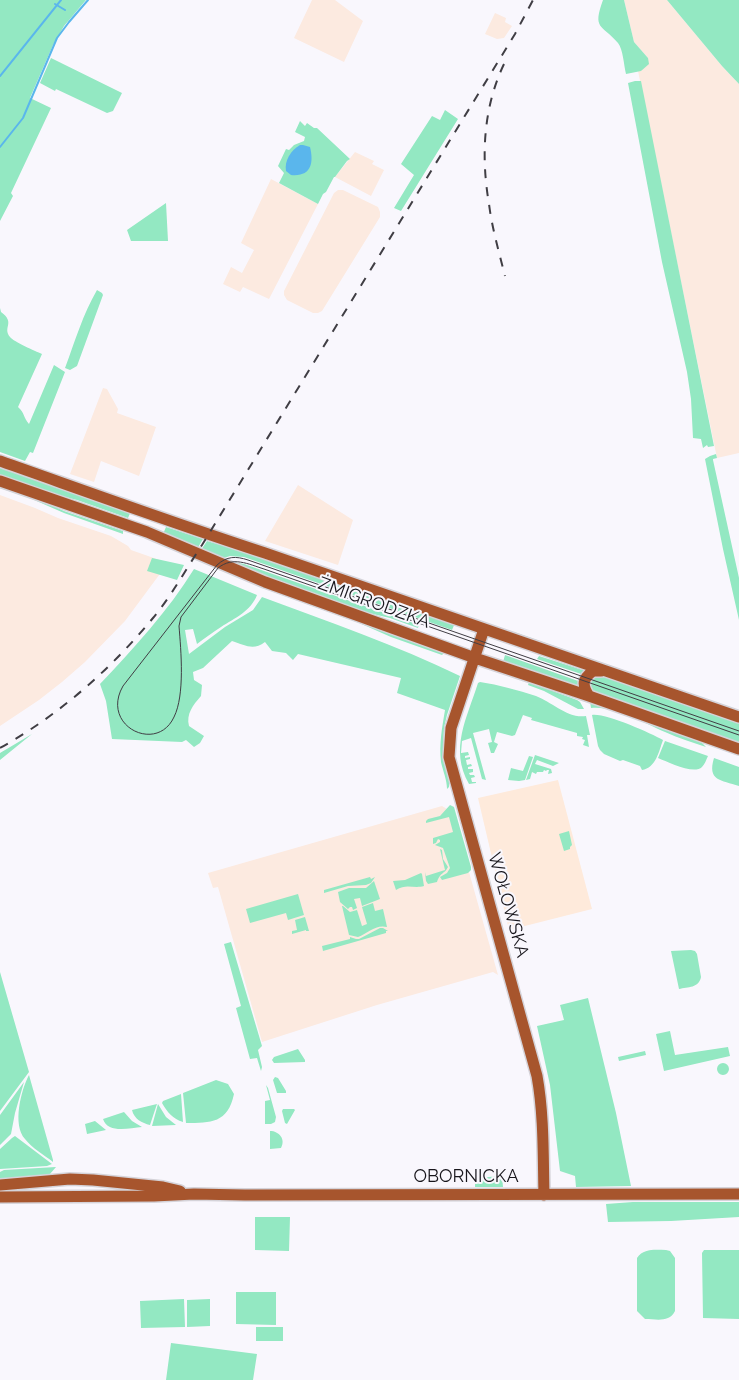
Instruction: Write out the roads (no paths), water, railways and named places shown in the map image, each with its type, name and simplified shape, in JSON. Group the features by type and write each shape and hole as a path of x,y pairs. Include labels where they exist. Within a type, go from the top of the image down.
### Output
{"main road":[{"name":"ŻMIGRODZKA","path":"0,461 208,535 274,556 739,717"},
{"name":"ŻMIGRODZKA","path":"0,481 147,532 265,582 475,658 739,749"},
{"name":"WOŁOWSKA","path":"484,629 451,728 449,757 537,1076 543,1122 544,1195"},
{"path":"589,696 585,689 584,681 586,677 593,671 605,672"},
{"name":"OBORNICKA","path":"0,1185 84,1179 165,1188 194,1194"},
{"name":"OBORNICKA","path":"0,1196 739,1194"}],"water":[{"path":"300,145 310,147 312,158 310,168 303,174 291,175 286,171 287,160 291,153"}],"waterway":[{"path":"0,76 61,0"},
{"path":"0,147 23,118 57,38 88,0"},
{"path":"55,4 65,10"}],"tram line":[{"path":"739,731 236,557 228,558 217,565 123,686 118,700 119,713 125,723 133,730 144,734 156,733 166,728 174,717 180,697 181,648 179,626 181,617 218,568 229,562 241,562 739,735"}],"railway":[{"path":"0,748 43,721 82,690 137,637 166,600 202,545 515,34 533,0"},
{"path":"504,64 497,81 488,115 485,168 490,213 505,276"}]}
